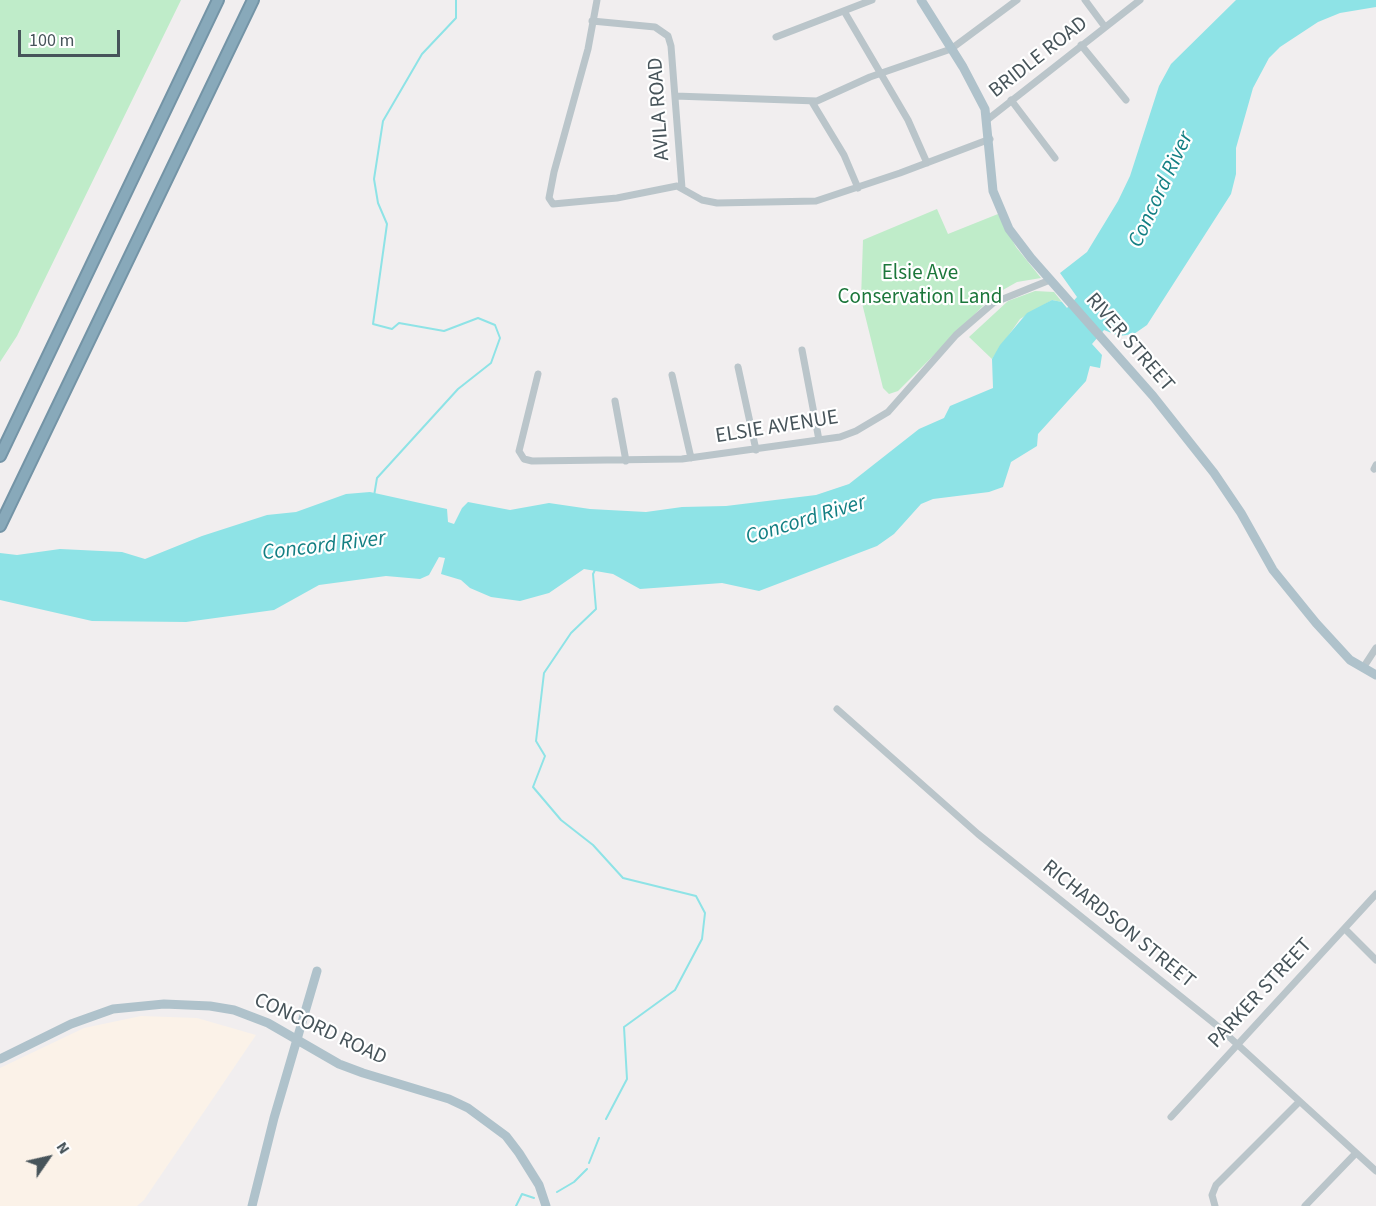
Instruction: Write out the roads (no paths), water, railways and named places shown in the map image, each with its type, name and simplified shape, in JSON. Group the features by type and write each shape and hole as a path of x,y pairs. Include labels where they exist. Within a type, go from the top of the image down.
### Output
{"highway":[{"path":"0,456 218,0"},
{"path":"0,526 253,0"}],"main road":[{"name":"RIVER STREET","path":"921,0 981,99 990,139 991,182 998,208 1017,241 1153,396 1214,473 1242,513 1273,570 1338,648 1363,668 1376,675"},
{"path":"252,1206 296,1040 317,971"},
{"name":"CONCORD ROAD","path":"0,1059 94,1014 150,1004 210,1006 234,1010 268,1023 328,1058 363,1073 449,1099 489,1122 506,1136 528,1164 546,1206"}],"street":[{"path":"597,0 549,198 552,204 560,206 617,198 671,186 682,188 702,200 736,204 816,201 927,164 990,139"},
{"path":"776,37 872,0"},
{"path":"675,96 812,102 880,74 951,49 1017,0"},
{"path":"1085,0 1105,27"},
{"name":"BRIDLE ROAD","path":"987,120 1140,0"},
{"path":"844,11 908,120 927,164"},
{"name":"AVILA ROAD","path":"592,21 655,27 664,31 672,45 682,188"},
{"path":"1081,45 1126,100"},
{"path":"1011,100 1055,158"},
{"path":"812,102 844,155 858,188"},
{"name":"ELSIE AVENUE","path":"538,374 519,451 524,459 539,462 691,458 819,440 856,431 888,412 956,335 980,312 1002,298 1050,280"},
{"path":"802,350 819,440"},
{"path":"738,367 756,450"},
{"path":"672,375 691,458"},
{"path":"615,401 626,461"},
{"path":"1363,668 1376,648"},
{"name":"RICHARDSON STREET","path":"837,709 978,834 1106,940 1195,1008 1376,1171"},
{"name":"PARKER STREET","path":"1171,1117 1376,894"},
{"path":"1345,928 1376,960"},
{"path":"1215,1206 1212,1195 1216,1185 1299,1102"},
{"path":"1305,1206 1356,1153"}],"water":[{"name":"Concord River","path":"1236,0 1376,0 1376,7 1340,13 1318,22 1280,47 1269,58 1253,88 1236,148 1236,174 1231,194 1147,325 1134,334 1119,336 1104,330 1092,344 1102,355 1100,368 1090,366 1086,381 1038,434 1037,446 1011,462 1003,487 989,492 933,499 921,504 894,534 877,546 759,591 722,583 640,589 613,574 584,569 549,593 520,601 491,597 470,588 461,580 441,574 445,558 439,557 429,575 420,579 386,576 319,585 274,610 186,622 92,621 0,600 0,553 17,555 60,549 122,552 145,559 202,536 267,515 296,512 346,494 370,492 447,509 448,522 454,524 462,508 468,502 510,510 549,503 590,509 646,512 682,507 726,506 816,495 849,484 919,429 944,418 950,406 993,388 992,359 1000,345 1027,313 1052,300 1062,302 1067,308 1077,297 1060,273 1087,252 1118,201 1130,176 1159,86 1171,64"}],"waterway":[{"path":"374,496 377,478 458,389 491,363 500,338 495,325 478,318 444,331 399,323 392,329 373,324 387,224 378,203 374,179 383,121 422,54 456,18 456,0"},
{"path":"596,568 593,574 596,609 571,633 544,673 536,741 545,756 533,787 561,820 593,845 623,878 696,896 705,913 702,939 675,990 624,1027 627,1079 606,1119"},
{"path":"589,1163 599,1138"},
{"path":"557,1192 574,1182 587,1169"},
{"path":"516,1206 522,1194 534,1198"}],"park label":[{"name":"Elsie Ave Conservation Land","path":"920,286"}]}
